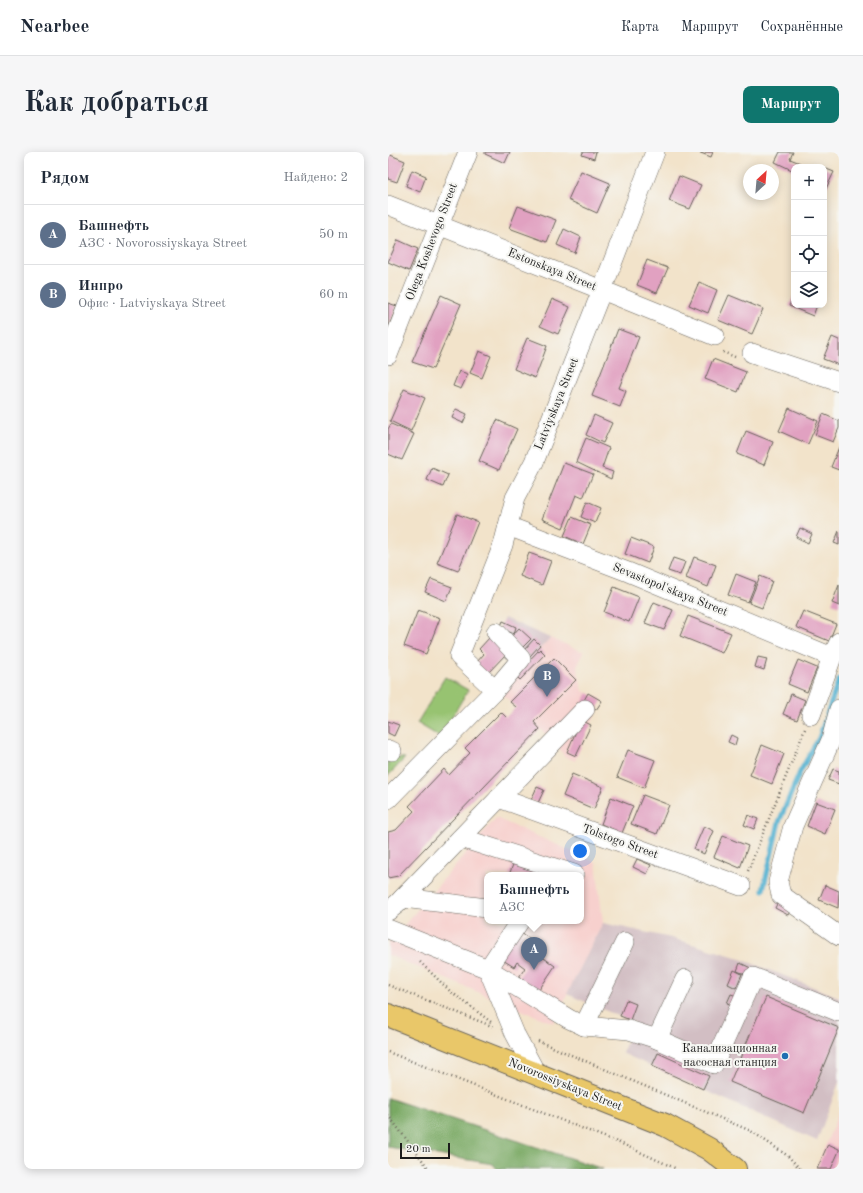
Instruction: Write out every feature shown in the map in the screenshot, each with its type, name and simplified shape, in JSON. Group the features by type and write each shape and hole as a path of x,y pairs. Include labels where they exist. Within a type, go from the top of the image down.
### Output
{"main road":[{"name":"Novorossiyskaya Street","path":"388,1015 666,1125 709,1149 735,1169"}],"street":[{"name":"Olega Koshevogo Street","path":"388,355 468,152"},
{"name":"Latviyskaya Street","path":"495,690 459,656 504,545 515,498 534,462 655,152"},
{"name":"Estonskaya Street","path":"388,205 715,336"},
{"path":"752,353 839,382"},
{"name":"Sevastopol'skaya Street","path":"508,526 835,650"},
{"path":"388,798 495,690 521,659 496,632"},
{"path":"811,715 835,650"},
{"path":"394,903 461,838 585,709"},
{"path":"839,709 831,740 793,826 778,882 781,895 839,936"},
{"name":"Tolstogo Street","path":"499,798 742,886"},
{"path":"461,838 568,872"},
{"path":"394,903 484,908"},
{"path":"488,969 518,924"},
{"path":"388,929 488,969 569,1019 584,1026 629,1030 657,1039 714,1064 753,977 839,1012"},
{"path":"584,1026 625,942"},
{"path":"488,969 511,1033 536,1073"},
{"path":"657,1039 685,979"}],"path":[{"path":"715,336 715,347 730,356 743,359 752,353"},
{"path":"742,886 811,715"},
{"path":"416,958 470,1008 511,1033"},
{"path":"388,985 511,1033 526,1035 751,1131 788,1156 800,1169"},
{"path":"388,1052 622,1144 677,1169"},
{"path":"388,1115 429,1169"}],"shaded area":[{"path":"504,618 550,638 530,659 499,630"},
{"path":"550,638 584,652 577,667 583,691 602,699 575,761 564,756 558,746 517,706 516,707 499,691"},
{"path":"496,818 596,862 603,923 553,1023 388,955 388,944"},
{"path":"603,923 671,938 733,956 839,997 839,1082 817,1141 622,1053 635,1023 567,994"},
{"path":"839,1111 839,1169 816,1169"}],"green space":[{"path":"445,677 468,690 440,737 417,723"},
{"path":"388,758 405,758 388,776"},
{"path":"388,1098 603,1169 497,1169 493,1164 388,1147"}],"building":[{"path":"485,152 510,152 505,163 485,154"},
{"path":"583,152 596,152 594,159 582,155"},
{"path":"698,152 713,152 711,157"},
{"path":"780,152 793,152 790,159 800,163 791,164 791,170 775,162"},
{"path":"388,154 405,161 397,182 388,179"},
{"path":"827,169 834,172 827,187"},
{"path":"412,170 426,176 420,192 406,186"},
{"path":"581,171 610,183 597,213 568,200"},
{"path":"679,176 701,185 690,209 669,201"},
{"path":"518,206 556,220 547,242 509,228"},
{"path":"564,229 581,237 575,253 557,245"},
{"path":"398,240 418,249 409,271 388,262"},
{"path":"647,260 668,268 657,293 637,285"},
{"path":"699,282 717,290 708,313 689,305"},
{"path":"441,295 461,304 433,369 412,362"},
{"path":"729,295 763,309 752,334 718,320"},
{"path":"552,299 570,307 558,334 540,326"},
{"path":"388,303 397,306 388,328"},
{"path":"794,308 816,308 813,316"},
{"path":"618,329 639,337 619,388 626,391 620,407 592,396"},
{"path":"832,337 839,340 839,365 823,359"},
{"path":"527,338 547,346 535,378 514,369"},
{"path":"479,351 491,356 482,378 470,373"},
{"path":"713,359 746,372 738,392 705,379"},
{"path":"459,371 468,374 461,389 453,386"},
{"path":"404,389 425,398 411,431 390,421"},
{"path":"789,408 818,421 808,444 779,431"},
{"path":"456,409 467,414 463,423 452,418"},
{"path":"823,414 839,421 839,428 833,442 815,435"},
{"path":"594,415 612,423 603,443 586,435"},
{"path":"497,420 517,429 499,470 479,461"},
{"path":"391,424 414,434 402,460 388,454 388,429"},
{"path":"746,431 773,442 764,465 737,454"},
{"path":"586,438 609,448 602,468 613,472 611,479 576,462"},
{"path":"839,447 839,470 831,467"},
{"path":"564,463 593,474 583,498 576,495 563,528 542,519"},
{"path":"432,468 448,475 443,487 427,480"},
{"path":"587,502 601,508 595,523 581,517"},
{"path":"457,514 478,522 458,571 437,563"},
{"path":"572,517 591,525 583,544 564,536"},
{"path":"800,528 812,534 808,543 796,537"},
{"path":"839,531 839,545 834,543"},
{"path":"631,538 654,547 648,563 625,554"},
{"path":"529,553 551,561 542,585 520,576"},
{"path":"694,557 716,565 708,587 686,578"},
{"path":"673,558 685,562 680,575 668,571"},
{"path":"736,574 756,582 748,602 728,595"},
{"path":"760,576 772,581 762,608 749,603"},
{"path":"431,579 452,587 446,601 425,592"},
{"path":"839,585 839,606 832,603"},
{"path":"614,587 639,597 629,622 604,612"},
{"path":"654,602 673,610 664,630 645,623"},
{"path":"418,610 440,618 426,654 404,646"},
{"path":"803,611 836,624 829,641 796,627"},
{"path":"688,616 731,633 722,653 680,636"},
{"path":"503,621 516,627 514,634 500,628"},
{"path":"519,628 531,639 522,648 510,638"},
{"path":"490,637 507,653 487,674 476,663 484,654 479,649"},
{"path":"534,639 540,645 530,656 524,650"},
{"path":"540,649 545,654 520,680 515,675"},
{"path":"758,657 767,659 764,670 755,667"},
{"path":"554,658 576,680 534,722 540,729 398,876 388,878 388,832 396,830 414,811 409,806 444,769 449,775 470,753 465,748 501,712 506,717 516,707 510,702"},
{"path":"798,660 817,668 807,692 788,684"},
{"path":"588,693 602,701 596,710 583,702"},
{"path":"791,694 805,700 797,720 783,714"},
{"path":"581,720 591,725 576,756 567,752"},
{"path":"388,721 399,725 394,736 388,733"},
{"path":"731,735 737,738 735,745 728,742"},
{"path":"762,745 784,754 772,784 750,775"},
{"path":"628,750 655,760 644,788 617,777"},
{"path":"833,769 839,771 839,784 828,780"},
{"path":"572,774 603,787 594,809 563,796"},
{"path":"537,787 544,790 538,803 531,800"},
{"path":"643,795 669,805 657,834 631,824"},
{"path":"611,797 633,806 622,833 601,824"},
{"path":"816,802 835,809 825,834 807,826"},
{"path":"748,815 758,819 754,829 744,825"},
{"path":"704,826 714,831 704,854 694,849"},
{"path":"723,836 748,846 740,868 714,857"},
{"path":"637,859 651,865 647,874 633,867"},
{"path":"514,862 542,872 510,872"},
{"path":"825,885 839,891 838,908 819,900"},
{"path":"779,900 792,908 788,915 775,908"},
{"path":"516,930 532,940 529,945 555,966 539,990 519,977 525,968 517,962 514,967 498,957"},
{"path":"740,963 753,969 750,976 737,971"},
{"path":"734,970 742,974 736,988 728,984"},
{"path":"731,994 737,996 732,1005 727,1003"},
{"name":"Канализационная насосная станция","path":"766,997 839,1028 804,1113 730,1082"},
{"path":"626,1000 636,1004 630,1020 620,1016"},
{"path":"658,1053 709,1076 703,1089 652,1066"},
{"path":"828,1144 839,1149 839,1151 831,1169 817,1169"}],"waterway":[{"path":"763,890 779,822 800,772 819,738 839,679"}],"place":[{"name":"Инпро","path":"547,697"},
{"name":"Башнефть","path":"534,970"},
{"name":"Канализационная насосная станция","path":"785,1056"}]}
